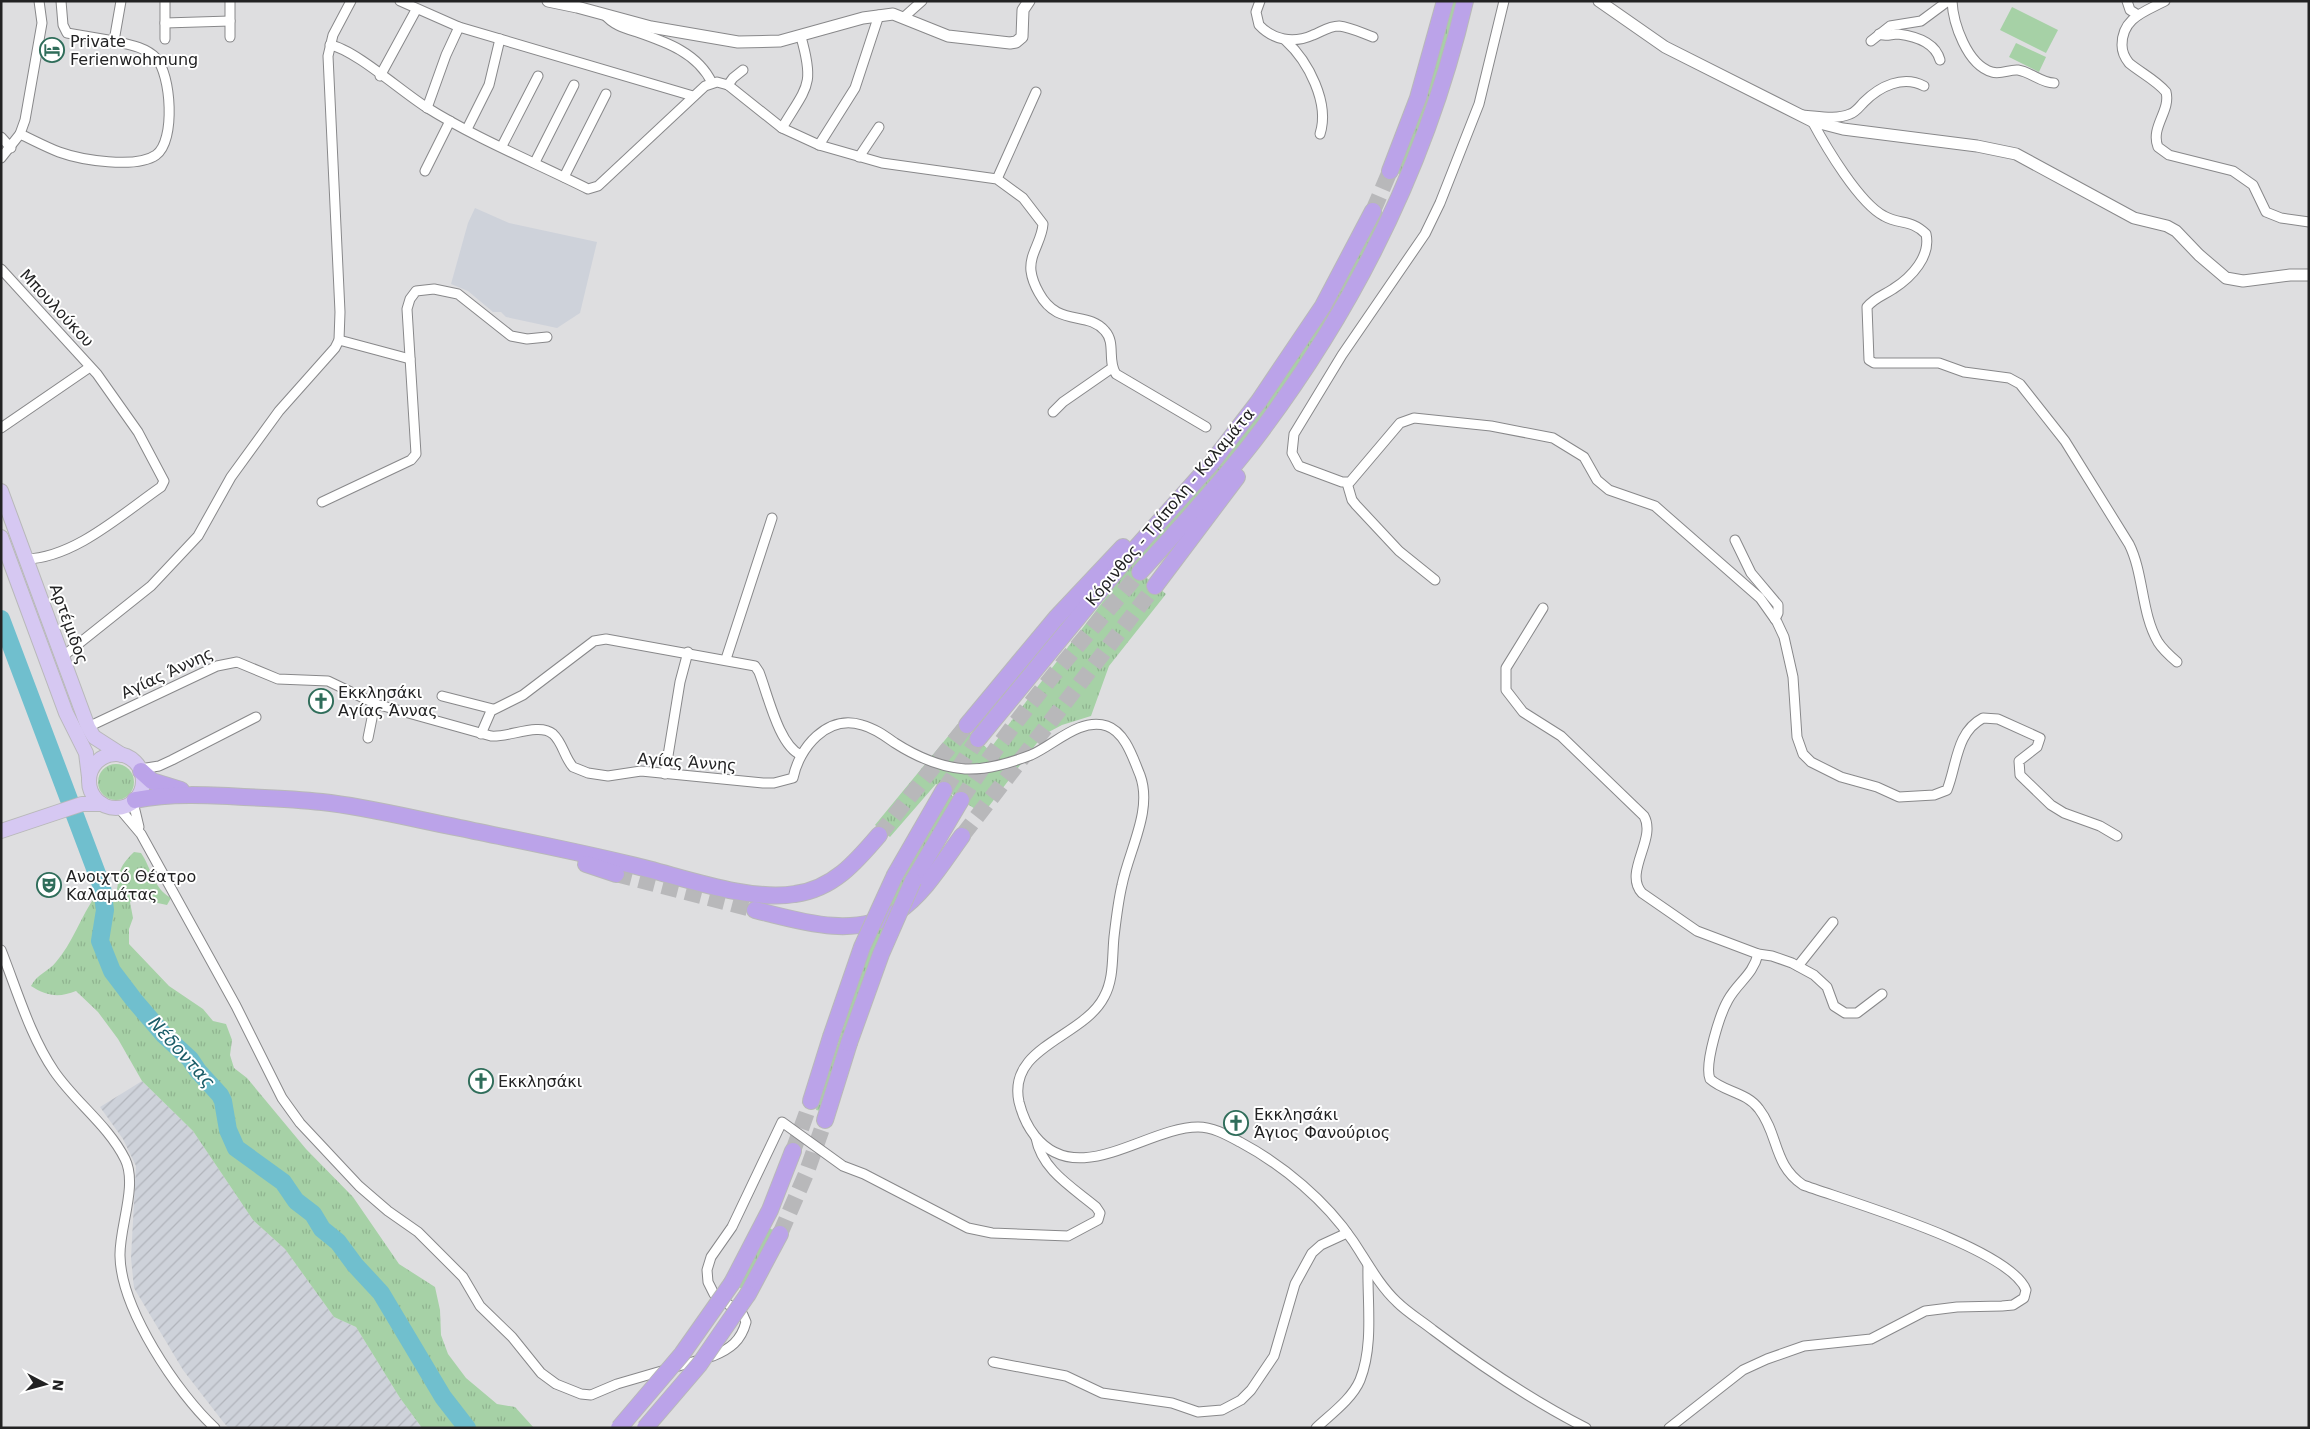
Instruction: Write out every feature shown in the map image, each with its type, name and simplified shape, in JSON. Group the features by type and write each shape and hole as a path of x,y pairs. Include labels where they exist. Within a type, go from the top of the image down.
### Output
{"highway":[{"path":"1390,171 1418,98 1445,1"},
{"name":"Κόρινθος - Τρίπολη - Καλαμάτα","path":"1140,572 1224,477 1299,380 1339,316 1391,218 1434,112 1465,1"},
{"name":"Κόρινθος - Τρίπολη - Καλαμάτα","path":"978,739 1126,559 1210,464 1259,401 1323,306 1373,211"},
{"path":"1155,586 1240,472 1299,380"},
{"path":"967,725 1056,618 1176,494 1259,401"},
{"path":"140,770 152,781 163,786 205,795"},
{"path":"811,1101 862,948 895,874 944,790"},
{"path":"134,801 161,796 205,795 322,802 631,864 746,894 771,896 796,894 818,889 839,877 859,859 879,835"},
{"path":"825,1120 880,954 913,882 960,800"},
{"path":"493,835 616,874"},
{"path":"755,910 804,922 830,926 864,923 885,918 898,911 922,889 962,836"},
{"path":"619,1428 682,1354 732,1283 770,1210 793,1151"},
{"path":"645,1428 699,1364 748,1294 780,1234"}],"main road":[{"name":"Αρτέμιδος","path":"1,491 88,727 94,737 122,755"},
{"name":"Αρτέμιδος","path":"1,537 66,712 86,753 85,790"},
{"path":"1,831 55,808 85,790 91,770 100,760 113,754 122,755 132,760 140,770 142,787 134,801 119,808 102,804 85,790"},
{"path":"1,822 55,808"}],"street":[{"path":"1,158 11,148 20,134 42,23 39,1"},
{"path":"20,134 57,151 90,159 130,162 147,160 158,154 165,144 169,108 166,78 162,65 155,56 146,50 114,41 67,33 63,25 60,1"},
{"path":"114,41 121,1"},
{"path":"165,1 165,39"},
{"path":"230,1 230,37"},
{"path":"62,657 151,586 194,541 208,522 231,477 280,410 335,348 339,340 340,295 328,62 330,45 350,1"},
{"path":"400,1 458,28 693,96"},
{"path":"904,17 922,1"},
{"path":"553,2 657,29 730,41 775,42 850,21 893,14 948,36 965,40 1013,42 1020,39 1023,34 1023,10 1029,1"},
{"path":"1260,1 1256,12 1259,25 1270,34 1286,41 1303,58 1314,83 1322,116 1320,134"},
{"path":"1504,1 1478,104 1440,203 1425,234 1342,356 1294,434 1292,453 1299,466 1347,483 1352,482 1400,423 1410,418 1491,426 1553,438 1566,444 1584,457 1597,480 1606,488 1649,502 1660,509 1691,539 1755,592 1775,619 1784,637 1794,677 1795,726 1799,746 1811,762 1840,777 1876,787 1899,797 1934,795 1947,790 1959,747 1972,726 1983,718 1998,719 2040,738 2037,747 2019,761 2018,768 2025,780 2057,810 2100,826 2117,836"},
{"path":"1599,1 1665,47 1812,121 1844,129 1977,146 2016,154 2134,218 2157,223 2176,231 2199,255 2226,278 2243,281 2290,275 2309,276"},
{"path":"2127,1 2130,10 2138,15"},
{"path":"2165,1 2138,15 2125,27 2122,34 2122,50 2128,61 2166,92 2166,103 2156,133 2158,147 2169,155 2233,171 2253,185 2266,212 2281,218 2309,222"},
{"path":"1871,41 1897,23 1921,21 1939,9 1951,4 1955,26 1964,45 1986,69 1992,72 2019,70 2045,82 2054,83"},
{"path":"380,76 416,10"},
{"path":"604,14 615,25 659,40 681,51 702,66 712,83"},
{"path":"819,145 855,88 879,15"},
{"path":"165,22 230,21"},
{"path":"1286,41 1304,38 1339,26 1373,37"},
{"path":"427,108 458,28"},
{"path":"1879,34 1884,36 1897,34 1924,41 1935,49 1940,60"},
{"path":"782,128 809,81 809,65 801,36"},
{"path":"466,129 489,85 500,39"},
{"path":"330,45 346,50 380,76 427,108 450,121 588,189 594,188 693,96 712,83 728,86 782,128 819,145 882,163 997,179 1023,198 1043,224 1043,233 1032,260 1031,271 1034,285 1043,300 1057,313 1100,326 1107,332 1111,343 1112,368 1124,380 1206,427"},
{"path":"728,86 733,78 743,70"},
{"path":"502,146 538,76"},
{"path":"1800,114 1845,116 1853,113 1872,96 1891,84 1909,81 1924,86"},
{"path":"535,162 574,85"},
{"path":"997,179 1036,92"},
{"path":"564,177 606,94"},
{"path":"425,171 450,121"},
{"path":"1812,121 1836,161 1866,201 1884,216 1910,222 1926,234 1928,244 1926,255 1917,267 1894,289 1871,301 1867,307 1870,360 1874,363 1939,362 1964,372 2009,378 2020,384 2065,441 2129,544 2136,558 2154,632 2163,649 2177,662"},
{"path":"859,157 878,127"},
{"path":"1,137 11,148"},
{"name":"Μπουλούκου","path":"1,269 90,366 138,432 163,478 163,485 68,549 48,557 26,559"},
{"path":"322,502 414,458 417,450 408,305 412,294 420,289 437,289 461,296 509,335 527,339 547,337"},
{"path":"339,340 410,360"},
{"path":"1,428 90,366"},
{"path":"1054,412 1063,402 1112,368"},
{"path":"1347,483 1352,500 1361,510 1399,551 1435,580"},
{"path":"726,659 772,518"},
{"path":"1735,540 1753,576 1778,605 1775,619"},
{"path":"1543,608 1506,668 1506,690 1512,701 1523,712 1561,736 1644,816 1649,831 1637,879 1642,893 1697,931 1758,954 1772,956 1798,966 1814,975 1827,987 1831,1002 1838,1010 1845,1013 1857,1013 1882,994"},
{"path":"481,734 488,715 493,709 523,695 596,640 688,652 756,667 785,742 793,752 801,755"},
{"path":"665,774 680,682 688,652"},
{"name":"Αγίας Άννης","path":"88,727 230,662 242,663 268,677 280,680 328,681 375,703 481,734 502,737 529,730 544,730 552,733 556,738 571,765 582,771 608,776 641,771 774,783 793,778 801,755 814,738 841,724 862,724 929,762 943,766 976,769 999,766 1023,758 1050,746 1077,728 1088,725 1101,725 1117,732 1127,746 1141,779 1142,810 1122,884 1110,978 1104,998 1084,1021 1030,1060 1019,1078 1018,1092 1020,1107 1026,1123 1036,1138 1040,1152 1050,1169 1096,1207 1100,1213 1098,1220 1078,1233 1068,1236 992,1233 968,1228 864,1174 843,1166 782,1122 732,1227 711,1257 707,1270 708,1282 714,1294 743,1315 746,1322 740,1338 727,1350 713,1356 618,1384 591,1395 581,1394 556,1384 542,1373 512,1337 480,1306 462,1277 450,1264 418,1232 388,1211 359,1186 300,1123 282,1098 236,1006 141,834"},
{"path":"442,696 493,709"},
{"path":"368,738 375,703"},
{"path":"140,770 166,763 256,717"},
{"path":"134,801 141,834"},
{"path":"119,808 141,834"},
{"path":"1798,966 1833,922"},
{"path":"1,950 50,1064 112,1138 126,1161 129,1176 128,1203 121,1232 120,1258 127,1296 147,1337 177,1384 215,1428"},
{"path":"1669,1428 1743,1370 1767,1359 1804,1346 1871,1339 1925,1311 1957,1307 2013,1305 2024,1298 2026,1290 2017,1276 1991,1260 1925,1227 1824,1193 1797,1181 1784,1167 1760,1109 1749,1099 1710,1079 1708,1073 1710,1057 1724,1010 1729,999 1752,972 1758,954"},
{"path":"1036,1138 1051,1150 1064,1155 1084,1157 1110,1154 1186,1128 1211,1128 1242,1142 1274,1163 1310,1193 1347,1233 1368,1265 1397,1303 1463,1353 1556,1413 1586,1428"},
{"path":"993,1362 1066,1376 1102,1393 1172,1403 1198,1412 1222,1410 1241,1400 1251,1390 1274,1356 1295,1284 1312,1253 1321,1245 1347,1233"},
{"path":"1316,1428 1351,1394 1360,1380 1367,1346 1368,1265"}],"shaded area":[{"path":"475,208 509,223 597,242 580,313 557,328 506,317 501,312 493,312 468,291 451,284 468,223"},
{"path":"142,1081 193,1131 253,1220 285,1249 334,1317 356,1327 400,1398 422,1428 229,1428 224,1423 183,1370 134,1288 131,1258 136,1166 123,1139 100,1107"}],"green space":[{"path":"1452,1 1457,1 1430,101 1402,175 1397,173 1425,99"},
{"path":"2012,7 2058,30 2046,53 2000,30"},
{"path":"2016,43 2046,57 2039,72 2009,57"},
{"path":"1380,211 1385,214 1333,312 1269,407 1219,473 1135,568 1166,594 1109,666 1091,716 1062,725 1043,735 983,814 936,784 890,837 875,825 959,723 989,750 1131,565 1265,404 1287,374 1328,310"},
{"path":"116,764 123,765 129,769 133,775 133,789 129,795 123,799 116,800 109,799 103,795 99,789 98,782 99,775 103,769 109,765"},
{"path":"950,794 954,797 911,872 893,910 861,989 821,1111 816,1110 869,950 895,890"},
{"path":"134,852 141,853 156,884 171,898 167,905 134,898 130,902 133,918 129,929 129,944 169,986 203,1009 213,1021 226,1024 232,1040 230,1055 234,1068 247,1078 306,1149 353,1197 399,1264 435,1287 440,1310 441,1335 448,1354 466,1378 497,1404 515,1407 534,1428 422,1428 400,1398 356,1327 334,1317 285,1249 253,1220 193,1131 142,1081 118,1039 98,1012 76,991 64,995 53,995 31,986 62,955 96,895 113,898 117,889 121,868"},
{"path":"769,1228 773,1230 742,1289 738,1287"}],"waterway":[{"name":"Νέδoντας","path":"1,619 102,887 105,910 100,941 112,971 164,1035 190,1059 198,1071 220,1095 223,1101 228,1130 236,1148 283,1182 296,1201 313,1214 322,1229 338,1242 355,1265 381,1293 443,1397 467,1428"}],"tunnel":[{"path":"1373,211 1390,171"},
{"path":"961,800 1024,712 1140,572"},
{"path":"962,836 1155,586"},
{"path":"879,835 967,725"},
{"path":"944,790 978,739"},
{"path":"616,874 755,910"},
{"path":"793,1151 811,1101"},
{"path":"780,1234 806,1174 825,1120"}],"place":[{"name":"Private Ferienwohmung","path":"52,50"},
{"name":"Εκκλησάκι Αγίας Άννας","path":"321,701"},
{"name":"Ανοιχτό Θέατρο Καλαμάτας","path":"49,885"},
{"name":"Εκκλησάκι","path":"481,1081"},
{"name":"Εκκλησάκι Άγιος Φανούριος","path":"1236,1123"}]}
